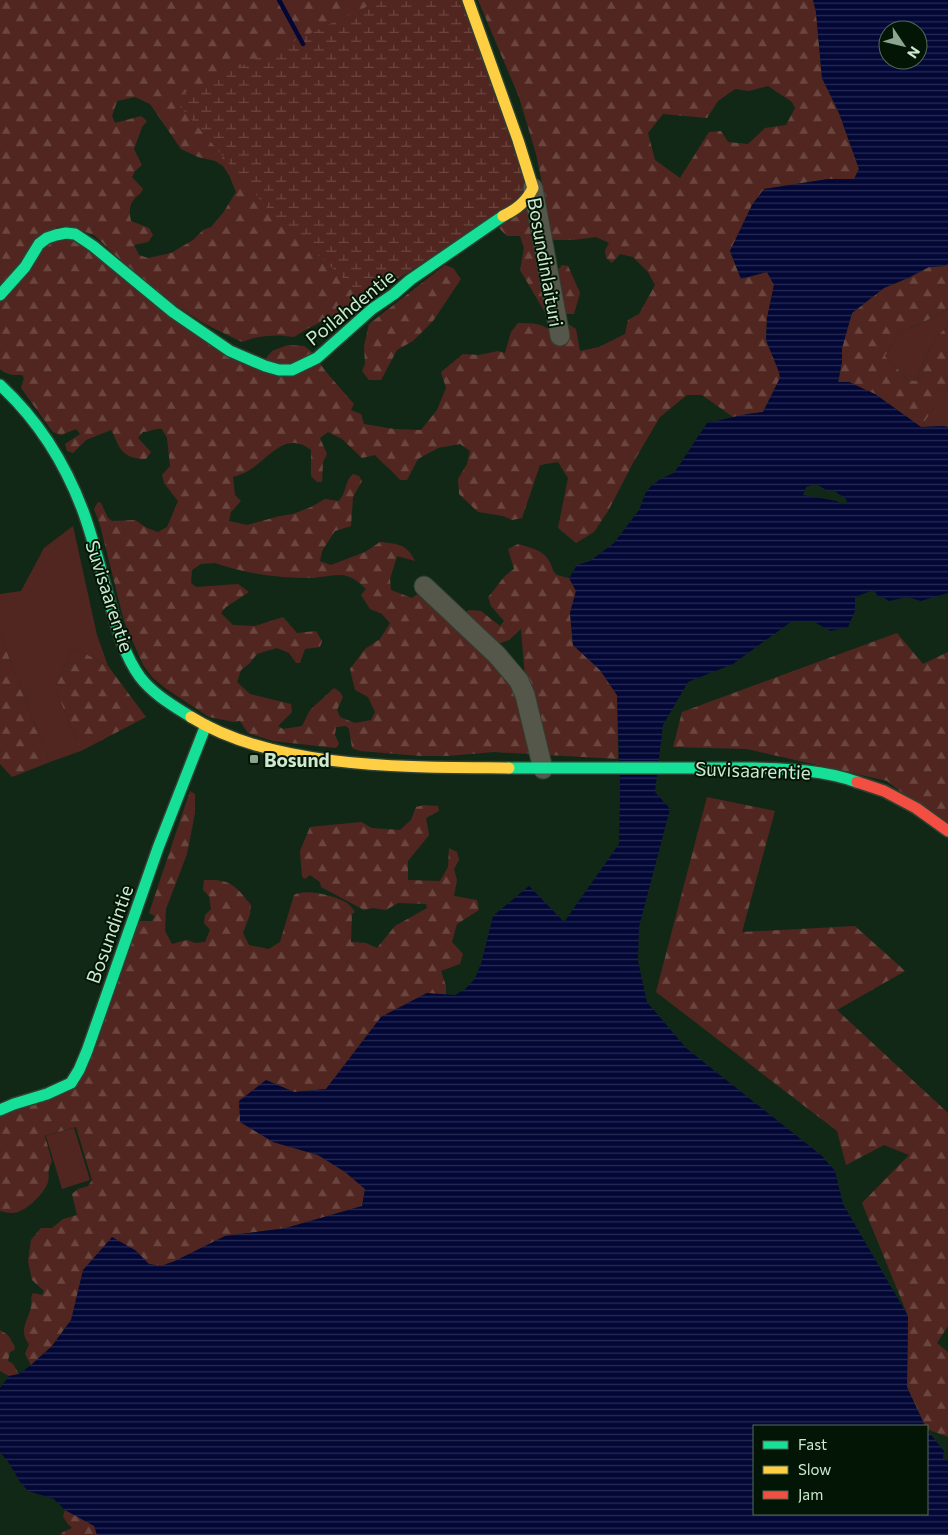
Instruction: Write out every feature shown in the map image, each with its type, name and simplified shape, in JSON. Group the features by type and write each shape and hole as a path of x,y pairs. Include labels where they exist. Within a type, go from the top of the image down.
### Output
{"street":[{"path":"468,0 513,123 533,188"},
{"name":"Poilahdentie","path":"0,295 25,267 39,244 47,238 56,235 75,234 93,246 174,312 230,351 264,366 279,370 292,370 317,358 372,309 410,280 504,216 519,209 533,188"},
{"name":"Bosundinlaituri","path":"533,188 560,336"},
{"name":"Suvisaarentie","path":"0,385 24,408 42,433 61,463 75,492 84,514 116,627 130,661 142,679 157,694 173,706 206,725 247,743 265,748 314,758 386,765 435,768 769,768 808,770 852,779 888,792 948,831"},
{"path":"424,586 497,655 519,680 525,695 543,769"},
{"name":"Bosundintie","path":"0,1110 47,1094 71,1083 79,1070 158,848 206,725"}],"green space":[{"path":"0,0 463,0 526,185 520,201 366,299 294,337 268,336 242,342 205,324 172,303 136,275 94,235 68,226 57,227 54,230 61,237 80,241 92,249 112,264 136,287 208,340 232,354 263,362 272,351 288,345 304,346 312,352 326,372 354,404 351,410 361,414 364,424 394,429 421,430 437,410 446,388 441,372 463,354 479,355 498,351 505,353 511,332 518,323 541,325 554,333 568,324 576,329 580,351 599,347 625,334 628,320 639,314 655,285 648,272 633,257 620,254 612,263 606,258 605,250 609,243 596,237 554,240 545,232 538,233 548,291 556,287 557,271 562,265 568,266 580,293 574,314 546,314 520,270 524,248 520,236 507,236 498,227 545,197 536,154 519,97 478,0 813,0 816,12 822,78 839,113 859,169 854,179 828,179 764,189 752,205 730,251 741,279 767,272 774,285 767,318 766,340 780,378 763,412 733,417 702,395 687,395 660,417 608,511 594,532 576,543 558,528 568,478 558,462 540,465 522,518 512,520 503,516 478,512 459,494 458,479 467,464 470,451 460,444 438,448 418,459 407,480 400,480 375,455 362,458 342,439 328,432 320,438 327,454 323,462 322,482 317,482 311,476 311,450 294,443 286,444 272,452 249,470 233,477 235,495 241,501 231,512 229,521 247,525 293,514 325,499 339,501 350,477 353,474 359,476 362,481 353,497 351,526 335,531 322,551 320,561 331,565 365,552 380,542 397,544 405,548 415,561 397,556 390,579 391,590 412,598 423,590 448,612 464,632 509,677 525,677 521,629 509,640 495,645 476,629 463,614 469,610 481,611 500,626 504,621 491,606 488,597 514,569 508,549 518,544 541,552 547,558 555,574 569,578 576,591 570,613 573,645 600,670 617,695 618,759 494,752 421,756 360,751 352,748 349,729 346,726 336,727 335,735 339,744 336,748 273,741 248,733 240,721 234,722 209,717 165,688 153,678 143,665 124,621 100,525 94,509 98,502 101,503 108,518 112,521 135,520 147,528 158,532 167,527 178,501 164,483 162,475 170,466 167,438 162,429 143,432 138,438 151,452 146,459 135,458 125,454 111,430 86,440 73,453 67,451 65,444 80,434 76,429 61,435 53,432 21,388 24,378 22,375 10,374 0,369","holes":["768,86 792,102 795,108 786,125 765,128 748,144 728,142 721,131 709,132 680,178 655,160 648,133 663,114 707,118 718,101 735,89 749,91","135,97 150,104 181,149 198,157 215,161 223,166 236,192 223,213 211,227 203,230 193,240 171,253 148,258 139,255 134,245 148,242 153,235 149,228 131,221 130,215 132,203 143,189 132,177 135,171 142,165 134,149 142,127 147,121 141,116 115,123 112,116 117,101","215,563 251,573 288,577 313,578 344,575 354,579 363,586 366,589 361,595 370,609 382,614 390,623 380,639 365,649 350,669 355,690 368,697 375,712 371,720 355,723 340,717 337,710 343,697 334,688 310,710 302,726 283,729 278,726 292,712 291,704 250,694 237,682 241,670 257,654 277,648 289,653 296,663 300,663 305,649 320,647 322,641 316,631 297,633 283,617 255,626 233,625 221,613 226,607 249,592 238,584 196,587 191,583 192,570 201,564"]},
{"path":"381,0 463,0 526,185 520,201 366,299 268,209 173,98"},
{"path":"948,264 948,309 904,330 893,342 885,356 908,380 916,381 933,344 948,326 948,388 932,394 937,400 935,406 921,427 875,394 838,383 842,362 842,348 852,313 884,288 929,267"},
{"path":"445,265 453,268 461,279 433,321 413,341 397,350 381,380 369,380 362,371 365,364 364,346 369,324"},
{"path":"948,309 948,326 933,344 916,381 908,380 885,356 893,342 904,330"},
{"path":"948,388 948,427 921,427 935,406 932,394"},
{"path":"73,526 97,635 108,666 73,647 55,688 81,751 50,762 12,667 0,629 0,594 21,591 44,548"},
{"path":"0,629 12,667 50,762 12,777 0,764"},
{"path":"897,633 923,664 948,652 948,828 887,781 747,749 673,747 682,712"},
{"path":"73,647 108,666 146,717 81,751 55,688"},
{"path":"190,791 195,794 195,813 187,854 166,909 165,931 172,944 187,940 195,943 205,942 210,930 204,923 205,915 211,909 209,896 203,890 204,880 213,880 227,882 232,885 251,905 250,914 243,933 249,945 269,949 280,942 294,895 305,892 328,896 348,904 355,912 352,914 351,942 366,943 377,948 395,926 427,908 426,904 398,903 386,910 373,908 364,910 321,887 320,882 310,875 305,879 302,877 300,851 310,827 361,822 372,828 400,830 411,820 416,807 424,805 438,806 439,811 426,818 429,835 408,861 408,880 440,881 448,867 449,848 457,852 459,860 454,869 457,880 454,896 477,900 479,910 457,924 452,942 463,954 460,964 441,971 446,986 446,996 427,993 381,1017 326,1089 294,1092 266,1080 273,1142 318,1155 346,1172 365,1189 362,1206 286,1228 225,1236 161,1266 149,1264 135,1250 71,1320 52,1346 31,1365 25,1354 29,1344 24,1332 33,1293 42,1295 44,1291 32,1280 28,1261 31,1240 41,1228 52,1228 63,1219 77,1215 72,1194 78,1189 88,1186 92,1180 76,1127 45,1136 52,1162 49,1168 46,1187 23,1210 12,1213 0,1211 0,1113 72,1086 139,921 152,921 155,916 149,913"},
{"path":"707,797 775,811 742,932 855,926 905,971 837,1010 948,1113 948,1326 937,1343 948,1352 948,1437 928,1429 928,1425 925,1425 907,1387 908,1316 862,1203 909,1155 884,1145 846,1165 837,1131 656,992"},
{"path":"74,1128 90,1180 62,1189 46,1136"},
{"path":"0,1330 8,1335 15,1347 10,1352 8,1361 13,1364 19,1374 9,1376 0,1371"},
{"path":"65,1510 95,1526 97,1535 60,1535 72,1528 63,1516"}],"shaded area":[{"path":"813,0 948,0 948,264 945,266 929,267 884,288 852,313 842,348 842,362 838,382 849,382 875,394 921,427 948,427 948,593 921,601 907,597 889,601 878,597 874,590 855,597 855,611 848,627 831,631 814,622 791,622 733,664 688,682 663,725 655,792 670,809 639,927 638,961 647,1002 686,1048 822,1156 835,1171 843,1204 908,1316 907,1387 925,1425 753,1425 753,1515 928,1515 928,1431 944,1451 943,1459 948,1461 948,1535 97,1535 94,1526 65,1510 54,1499 28,1491 0,1452 0,1388 9,1376 19,1374 52,1346 71,1320 83,1270 112,1237 135,1250 149,1264 161,1266 225,1236 286,1228 362,1206 365,1189 345,1172 318,1155 273,1142 240,1122 239,1101 266,1080 294,1092 326,1089 381,1017 427,993 455,995 474,980 481,964 493,916 529,886 564,922 619,844 620,787 617,695 600,670 573,645 570,613 576,591 569,578 577,565 590,561 614,543 639,510 646,492 662,478 674,473 707,423 763,412 780,378 766,340 767,318 774,285 767,272 741,279 730,251 752,205 764,189 828,179 854,179 859,169 839,113 822,78 816,12","holes":["816,484 828,491 833,490 846,499 847,503 841,504 837,501 803,495 806,487"]}],"waterway":[{"path":"279,0 303,44"}],"traffic: fast":[{"path":"0,295 25,267 39,244 47,238 56,235 75,234 93,246 173,312 230,351 265,366 279,370 292,370 317,358 372,309 410,280 503,216"},
{"path":"0,385 14,398 38,428 68,476 87,522 115,622 134,669 157,694 191,717"},
{"path":"0,1110 47,1094 71,1083 79,1070 158,848 206,725"},
{"path":"509,768 780,769 832,775 857,782"}],"traffic: slow":[{"path":"468,0 518,140 533,188 521,205 503,216"},
{"path":"191,717 225,734 263,747 303,756 345,762 388,765 509,768"}],"traffic: jam":[{"path":"857,782 884,791 916,808 948,831"}],"place":[{"name":"Bosund","path":"254,759"}]}
